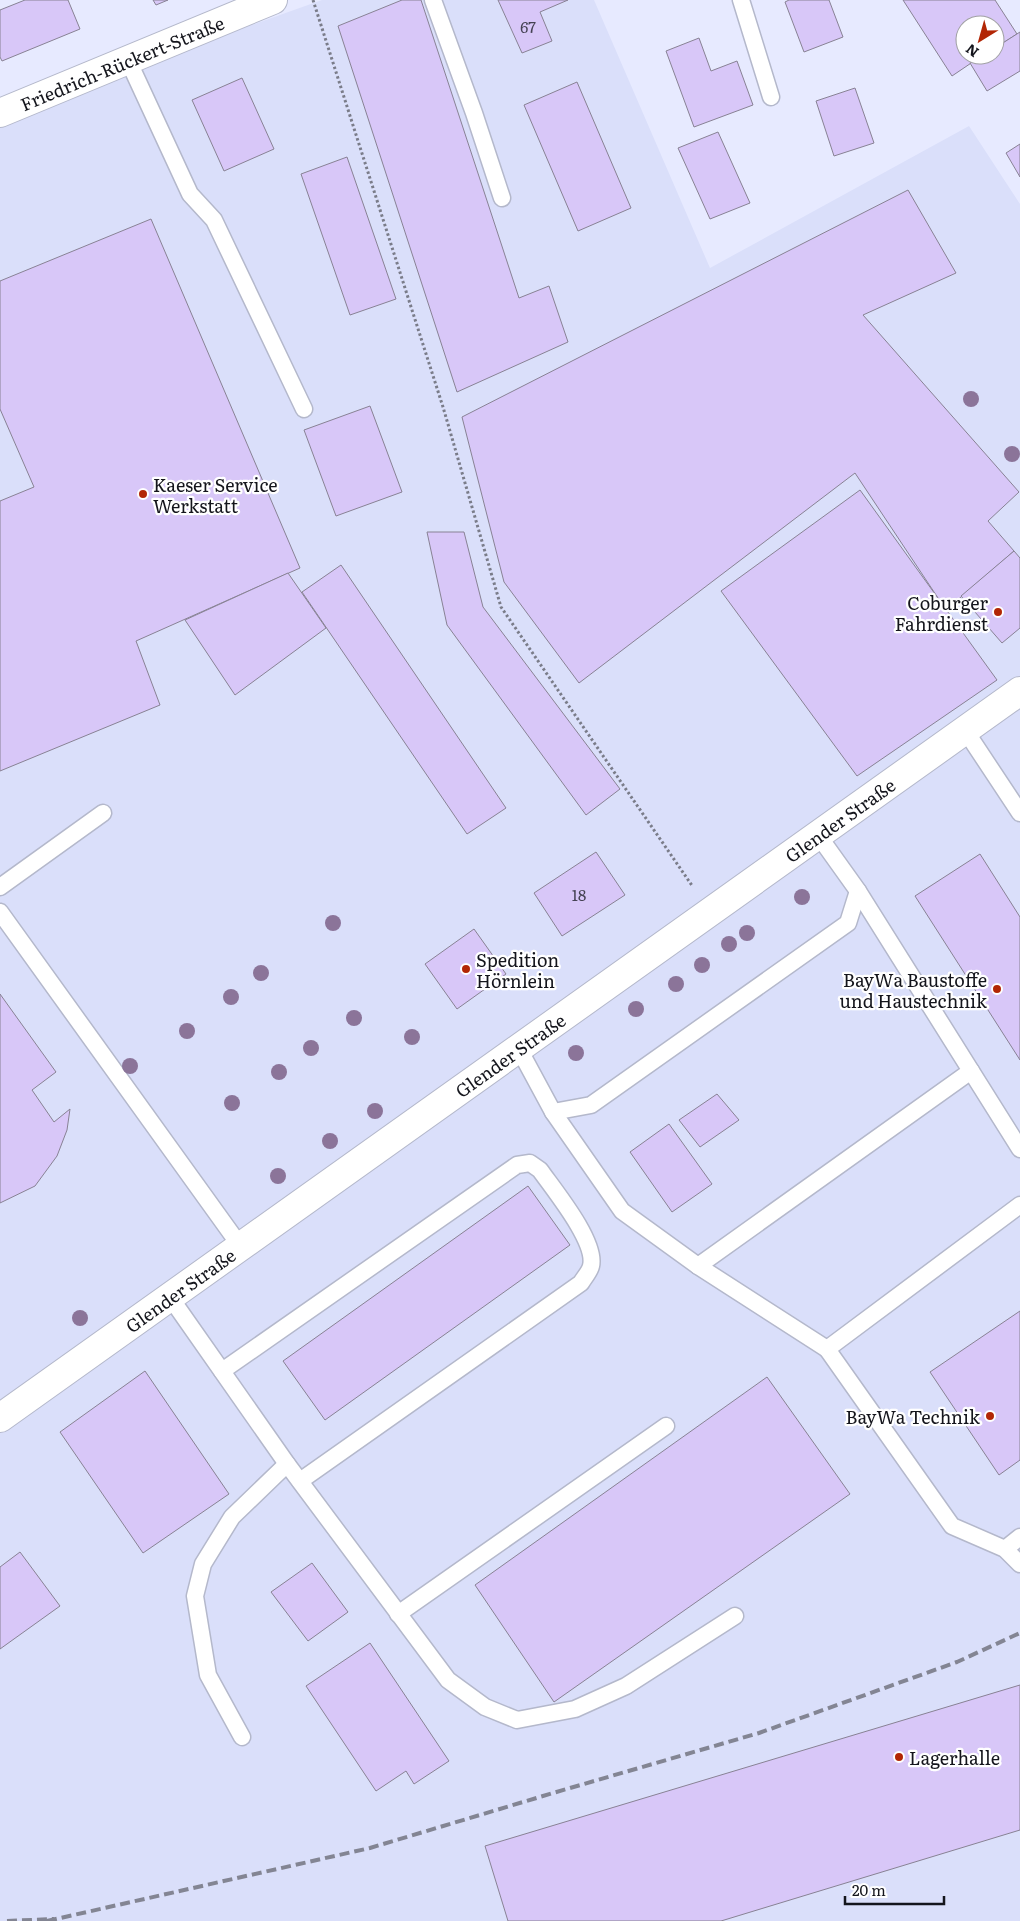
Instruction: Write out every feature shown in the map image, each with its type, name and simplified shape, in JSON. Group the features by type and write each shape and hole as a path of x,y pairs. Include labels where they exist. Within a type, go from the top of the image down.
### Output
{"street":[{"name":"Friedrich-Rückert-Straße","path":"0,113 273,0"},
{"name":"Glender Straße","path":"0,1418 1020,691"}],"lane":[{"path":"432,0 474,113 502,198"},
{"path":"741,0 771,97"},
{"path":"128,60 190,194 214,220 304,409"},
{"path":"965,730 1020,813"},
{"path":"0,887 103,813"},
{"path":"818,836 858,891 1020,1149"},
{"path":"553,1112 591,1105 848,923 858,891"},
{"path":"0,912 241,1247"},
{"path":"519,1049 553,1112 622,1211 698,1266 827,1349 952,1526 1005,1549 1020,1564"},
{"path":"698,1266 971,1071"},
{"path":"222,1371 517,1165 530,1163 540,1170 585,1236 590,1250 591,1266 581,1283 300,1481"},
{"path":"827,1349 1020,1205"},
{"path":"170,1297 287,1464 448,1680 484,1707 517,1720 575,1709 626,1686 735,1616"},
{"path":"398,1614 666,1426"},
{"path":"242,1737 208,1675 196,1596 203,1564 232,1517 287,1464"},
{"path":"1005,1549 1020,1537"}],"path":[{"path":"313,0 443,407 501,606 711,912"}],"shaded area":[{"path":"322,0 594,0 710,268 969,126 1020,204 1020,1921 0,1921 0,115"}],"building":[{"path":"25,0 68,0 80,29 2,61 0,57 0,10"},
{"path":"153,0 168,0 156,5"},
{"path":"402,0 421,0 519,298 549,286 568,342 457,392 338,26"},
{"path":"498,0 568,0 540,12 552,41 522,53"},
{"path":"789,0 829,0 843,37 804,52 785,2"},
{"path":"903,0 995,0 1005,15 955,15 955,65 968,65 952,76"},
{"path":"1005,15 1017,34 1005,42"},
{"path":"1020,32 1020,71 987,91 971,65 1005,65 1005,42"},
{"path":"699,38 711,71 737,61 753,105 694,127 666,51"},
{"path":"242,78 274,149 224,171 192,100"},
{"path":"577,82 631,208 578,231 524,105"},
{"path":"855,88 874,143 834,156 816,101"},
{"path":"718,132 750,203 710,219 678,148"},
{"path":"1020,144 1020,177 1006,153"},
{"path":"347,157 396,299 350,315 301,174"},
{"path":"908,190 956,273 863,315 1019,492 988,521 1014,551 946,610 855,473 579,683 504,582 462,417"},
{"name":"Kaeser Service Werkstatt","path":"151,219 300,568 136,641 160,705 0,771 0,501 34,487 0,409 0,281"},
{"path":"370,406 402,492 336,516 304,430"},
{"path":"860,490 997,680 857,776 721,591"},
{"path":"427,532 464,532 483,607 620,789 586,815 447,625"},
{"name":"Coburger Fahrdienst","path":"1014,551 1020,558 1020,628 1002,643 961,596"},
{"path":"341,565 506,808 467,834 302,592"},
{"path":"288,573 326,628 235,695 185,620"},
{"path":"596,852 625,895 562,936 534,893"},
{"name":"BayWa Baustoffe und Haustechnik","path":"980,854 1020,917 1020,1060 915,896"},
{"name":"Spedition Hörnlein","path":"474,929 506,974 457,1009 425,964"},
{"path":"0,994 56,1072 32,1090 54,1122 70,1109 67,1130 57,1156 35,1186 0,1203"},
{"path":"717,1094 739,1120 700,1147 679,1120"},
{"path":"669,1124 712,1184 672,1212 630,1152"},
{"path":"528,1186 570,1245 325,1420 283,1361"},
{"name":"BayWa Technik","path":"1020,1311 1020,1460 999,1475 930,1372"},
{"path":"145,1371 229,1494 143,1553 60,1432"},
{"path":"767,1377 850,1494 554,1702 475,1585"},
{"path":"20,1552 60,1606 0,1649 0,1567"},
{"path":"312,1563 348,1612 308,1641 271,1592"},
{"path":"370,1643 449,1761 414,1784 406,1771 376,1791 306,1686"},
{"name":"Lagerhalle","path":"1020,1685 1020,1830 721,1921 508,1921 485,1846"}],"railway":[{"path":"47,1921 370,1848 759,1733 957,1662 1020,1633"},
{"path":"7,1921 54,1919"}],"place":[{"name":"Kaeser Service Werkstatt","path":"143,494"},
{"name":"Coburger Fahrdienst","path":"998,612"},
{"name":"Spedition Hörnlein","path":"466,969"},
{"name":"BayWa Baustoffe und Haustechnik","path":"997,989"},
{"name":"BayWa Technik","path":"990,1416"},
{"name":"Lagerhalle","path":"899,1757"}]}
